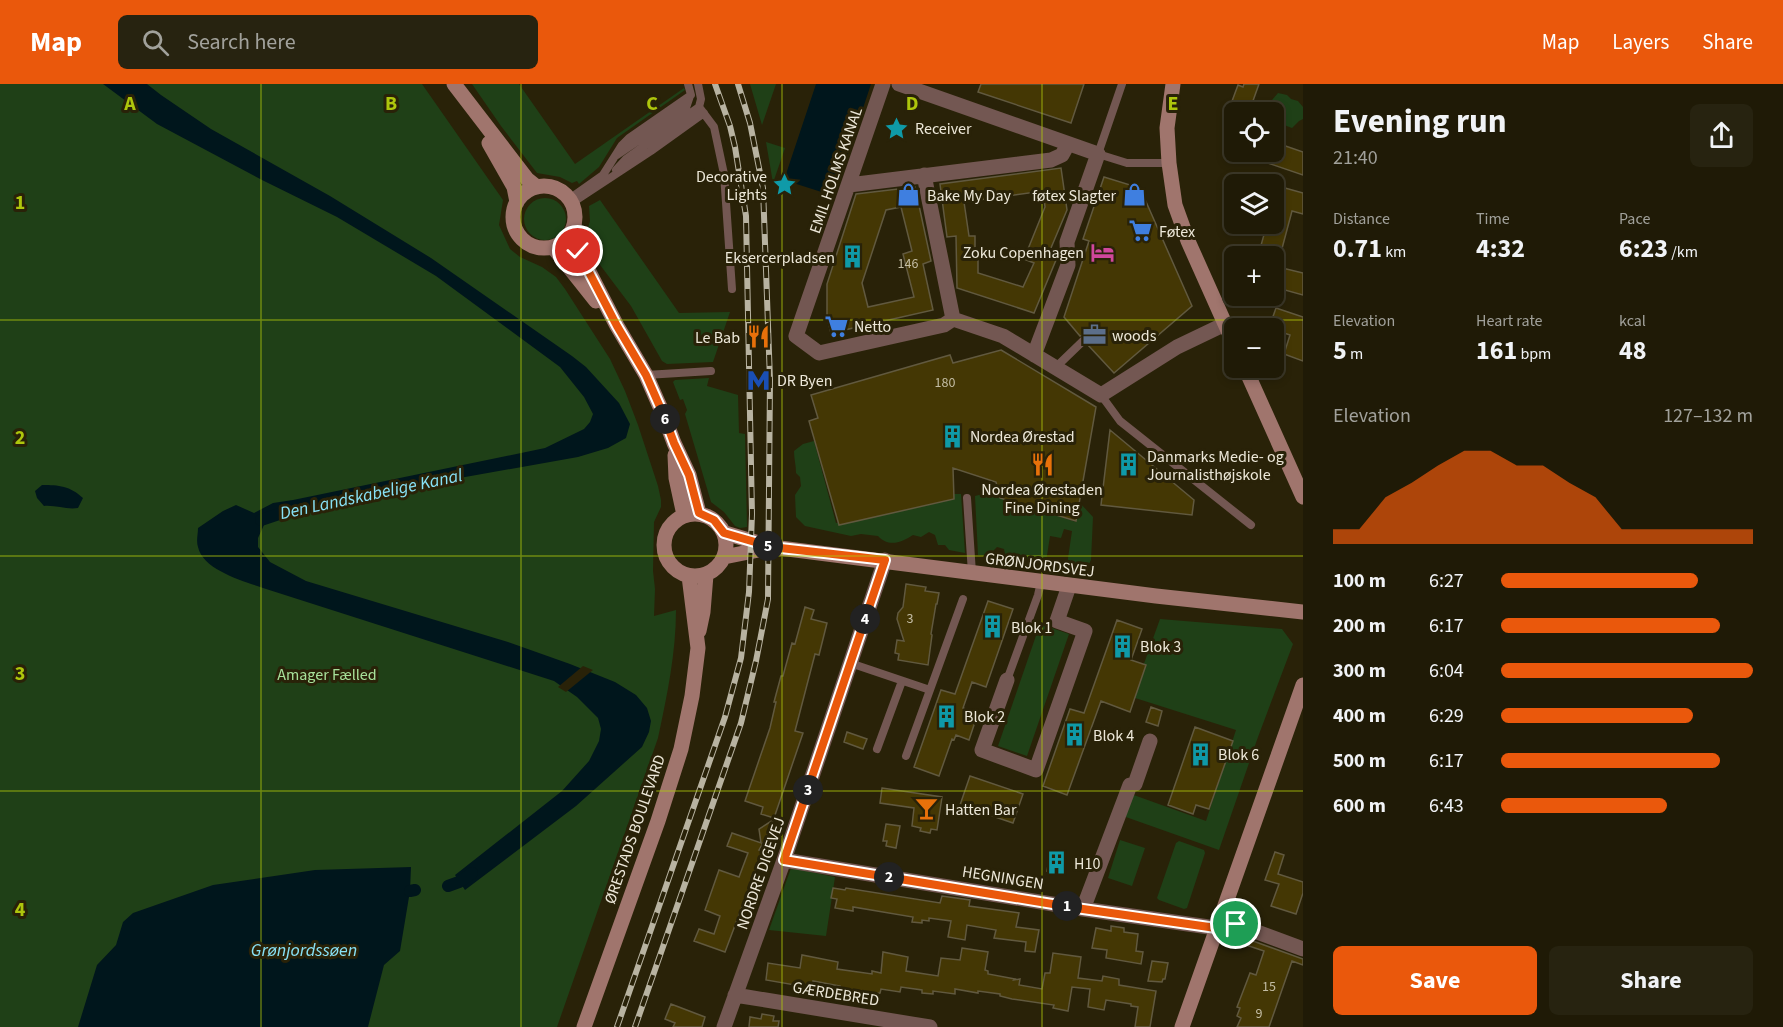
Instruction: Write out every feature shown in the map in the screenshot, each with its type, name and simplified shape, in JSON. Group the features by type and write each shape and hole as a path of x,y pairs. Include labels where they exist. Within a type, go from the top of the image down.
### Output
{"street":[{"name":"EMIL HOLMS KANAL","path":"883,84 796,336 819,353 944,324 953,319"},
{"path":"899,84 1098,154 1067,242 1068,265 1034,355"},
{"path":"1173,84 1167,128 1175,205 1188,241 1224,322"},
{"path":"458,90 527,179 537,187"},
{"path":"458,90 514,187 517,202"},
{"path":"849,185 1051,160 1062,155 1068,144"},
{"path":"924,175 953,319 1003,336 1101,394 1177,347 1224,324"},
{"path":"546,186 563,192 571,201 575,217 574,226 570,235 563,242 543,249 532,246 517,233 513,223 513,212 522,195 537,187 546,186"},
{"path":"570,235 617,326 646,375 664,416 689,475 691,514"},
{"path":"553,247 617,326"},
{"path":"1250,378 1303,496"},
{"path":"691,514 714,520 724,533 726,541 724,557 714,570 706,574 689,576 674,569 669,563 663,547 666,531 676,519 691,514"},
{"name":"GRØNJORDSVEJ","path":"724,533 772,547 885,560 1069,586 1303,612"},
{"name":"GRØNJORDSVEJ","path":"724,557 772,547"},
{"name":"NORDRE DIGEVEJ","path":"724,1027 784,860 885,560"},
{"name":"ØRESTADS BOULEVARD","path":"697,638 703,612 706,574"},
{"name":"ØRESTADS BOULEVARD","path":"584,1027 658,821 681,749 692,696 698,648 689,576"},
{"path":"1007,680 982,750 1036,770 1085,631 1057,621 1069,586"},
{"path":"1182,1027 1303,685"},
{"path":"1083,909 1130,785 1135,784 1150,741"},
{"name":"HEGNINGEN","path":"784,860 1083,909 1218,923 1303,949"},
{"name":"GÆRDEBRED","path":"735,995 930,1027"}],"lane":[{"path":"571,201 603,175 616,156 686,108 691,94 688,84"},
{"path":"698,84 702,110 714,127 724,174 732,289"},
{"path":"1122,84 1098,154 1127,163 1169,163"},
{"path":"571,201 651,151 702,110"},
{"path":"1056,367 1084,340"},
{"path":"646,375 711,371"},
{"path":"1101,394 1120,421 1251,525"},
{"path":"967,498 972,573"},
{"path":"1007,680 1041,582"},
{"path":"906,756 963,599"},
{"path":"850,663 930,690"},
{"path":"877,749 902,681"}],"green space":[{"name":"Amager Fælled","path":"0,84 422,84 503,200 499,225 510,249 556,277 610,359 638,425 661,500 661,507 654,522 654,616 676,610 673,658 658,738 557,1027 0,1027"},
{"path":"472,84 519,84 575,164 684,88 685,90 617,138 599,167 579,184 577,181 572,183 560,177 537,173"},
{"path":"750,84 776,84 762,125"},
{"path":"1278,93 1298,101 1303,107 1303,119 1292,128 1284,125 1284,102 1273,102 1272,100"},
{"path":"766,142 785,148 773,183"},
{"path":"545,198 560,204 566,219 560,234 545,240 530,234 524,219 530,204"},
{"path":"600,200 679,313 730,312 713,362 667,364 662,361 631,306 585,245 584,240 590,221 589,206"},
{"path":"709,378 707,386 738,395 739,433 745,434 747,527 735,526 724,512 711,502 685,414 687,410 673,382"},
{"path":"814,441 836,523 954,499 954,494 961,494 965,553 949,550 945,545 938,545 935,535 929,532 921,537 913,535 900,542 891,543 878,536 861,534 851,536 805,526 796,517 795,495 801,486 800,477 796,473 794,451 803,444"},
{"path":"995,491 998,497 1076,522 1080,503 1093,517 1091,560 1087,568 1067,565 1072,531 1064,529 1061,538 1050,536 1046,562 1019,560 1016,555 1005,554 1004,549 997,547 988,556 978,555 975,496"},
{"path":"1160,619 1282,629 1293,644 1219,850 1123,816 1131,794 1206,821 1236,730 1132,697"},
{"path":"1040,624 1069,634 1027,756 998,746"},
{"path":"1120,840 1145,848 1132,886 1108,878"},
{"path":"1179,841 1204,850 1205,853 1187,908 1184,909 1157,898 1176,843"},
{"path":"791,868 835,877 826,936 769,930"}],"water":[{"path":"103,84 147,84 211,129 330,196 431,258 586,367 619,403 630,424 626,438 608,448 578,457 331,501 285,512 264,525 258,538 258,547 270,562 306,581 508,642 570,664 615,682 636,695 647,708 651,721 642,747 576,806 465,890 455,875 562,791 589,761 599,741 601,729 598,718 577,697 554,681 225,574 201,555 197,545 198,528 236,505 254,513 273,503 545,448 584,429 593,414 584,397 560,367 436,276 337,217 157,124"},
{"path":"816,84 871,84 834,196 784,180"},
{"path":"42,485 64,487 83,498 78,508 44,506 37,498 35,491"},
{"name":"Grønjordssøen","path":"411,867 410,891 400,951 384,965 368,1027 78,1027 97,965 116,945 123,922 133,913 213,885 315,870"}],"pier":[{"path":"583,666 593,670 566,692 558,687"}],"building":[{"path":"981,84 1084,84 1071,123 978,92"},
{"path":"1244,84 1259,84 1253,102 1232,102 1238,85 1243,87"},
{"path":"1284,145 1303,152 1303,175 1265,162 1284,162"},
{"path":"1061,168 1067,210 1048,255 1056,260 1034,313 957,288 956,236 947,237 940,184","holes":["1043,191 1045,207 1024,259 1034,263 1023,287 978,273 978,249 975,249 975,236 969,236 964,202"]},
{"path":"1104,177 1140,188 1192,306 1114,373 1088,345 1089,336 1085,334 1080,336 1064,317 1089,241 1083,239"},
{"name":"Eksercerpladsen","path":"915,187 931,261 923,264 933,310 831,333 827,317 827,284 856,194","holes":["901,207 912,251 903,254 914,297 868,307 862,283 886,210"]},
{"path":"1285,188 1303,193 1303,214 1292,211 1283,246 1261,246 1264,234 1284,234"},
{"path":"1284,268 1303,273 1303,295 1284,290"},
{"path":"1276,308 1303,317 1303,361 1284,354 1290,335 1284,333 1284,318 1272,318"},
{"name":"Nordea Ørestad","path":"1001,350 1096,407 1076,521 1000,498 996,482 953,468 954,499 839,525 809,421 818,418 811,395 950,355 953,363"},
{"name":"Danmarks Medie- og Journalisthøjskole","path":"1110,430 1194,500 1192,515 1101,505"},
{"path":"906,584 926,587 925,591 939,593 928,665 898,660 899,654 895,653 897,640 904,641 897,619 903,607"},
{"path":"988,601 1013,609 986,687 972,682 963,708 978,713 969,740 956,735 954,740 952,739 939,776 914,767 941,690 955,694"},
{"path":"805,607 814,610 811,619 827,623 819,655 815,654 795,731 803,733 774,818 761,814 763,807 745,801 770,728 781,676 783,676 792,643 795,644"},
{"path":"1117,620 1142,629 1131,660 1146,665 1130,712 1101,701 1067,795 1043,786 1070,709 1084,713"},
{"path":"1151,707 1162,711 1158,726 1146,722"},
{"name":"Blok 6","path":"1195,727 1233,741 1209,809 1196,805 1193,814 1168,805"},
{"path":"847,732 867,739 863,749 844,742"},
{"path":"970,776 1023,794 1013,823 960,805"},
{"path":"882,788 942,797 937,830 931,829 930,833 912,826 914,808 880,803"},
{"path":"773,820 770,831 759,850 763,851 725,952 694,941 699,929 714,934 720,916 705,910 719,870 739,877 748,853 727,846 732,833 761,843 759,829"},
{"path":"886,824 900,826 896,848 886,846 887,841 883,841"},
{"path":"1275,852 1284,855 1278,874 1303,882 1303,893 1296,914 1271,906 1279,884 1265,880"},
{"name":"H10","path":"1050,853 1065,855 1062,873 1047,871"},
{"path":"833,888 845,890 846,888 940,903 942,896 970,900 969,906 1019,913 1016,927 1039,930 1035,952 1025,951 1026,942 994,938 996,930 967,925 965,940 948,937 951,921 929,918 929,921 922,920 922,923 912,922 913,917 853,907 853,911 835,908 837,899 831,898"},
{"path":"1111,926 1124,928 1124,932 1138,934 1136,951 1143,952 1141,964 1106,958 1107,950 1092,948 1096,928 1111,931"},
{"path":"1239,936 1303,959 1303,965 1292,961 1269,1027 1237,1027 1241,1018 1237,1016 1240,1008 1237,1007 1250,973 1256,975 1264,951 1237,942"},
{"path":"962,948 988,952 985,970 988,974 1014,980 1020,979 1019,985 1042,989 1045,973 1050,973 1053,953 1081,957 1078,978 1102,981 1103,976 1119,979 1119,985 1156,991 1150,1027 1135,1027 1138,1007 1131,1006 1131,1004 1106,1000 1104,1010 1088,1007 1090,989 1072,987 1068,1011 1053,1008 1054,1005 978,991 978,993 955,989 955,994 933,991 933,994 901,987 900,992 881,989 880,993 863,996 839,990 840,986 813,981 812,988 766,980 768,963 800,968 802,955 838,962 837,969 872,974 872,971 881,973 883,952 908,957 906,971 938,976 941,958 960,960"},
{"path":"1152,961 1168,963 1165,979 1162,982 1148,981"},
{"path":"671,1004 705,1017 702,1027 673,1027 675,1023 665,1019"},
{"path":"762,1014 774,1016 773,1021 779,1021 778,1027 749,1027 750,1017 761,1019"}],"waterway":[{"name":"Den Landskabelige Kanal","path":"261,520 285,512 369,494"},
{"name":"Den Landskabelige Kanal","path":"448,886 472,873"},
{"name":"Den Landskabelige Kanal","path":"410,891 415,890"}],"railway":[{"path":"617,1027 725,717 741,658 749,592 752,514 746,216 735,147 715,84"},
{"path":"635,1027 741,723 768,599 770,380 763,188 750,123 738,84"}],"place":[{"name":"Receiver","path":"897,128"},
{"name":"Decorative Lights","path":"785,185"},
{"name":"Bake My Day","path":"909,195"},
{"name":"føtex Slagter","path":"1134,195"},
{"name":"Føtex","path":"1141,231"},
{"name":"Zoku Copenhagen","path":"1102,252"},
{"name":"Eksercerpladsen","path":"853,257"},
{"name":"Netto","path":"836,326"},
{"name":"woods","path":"1094,335"},
{"name":"Le Bab","path":"758,337"},
{"name":"DR Byen","path":"759,380"},
{"name":"Nordea Ørestad","path":"952,436"},
{"name":"Nordea Ørestaden Fine Dining","path":"1042,464"},
{"name":"Danmarks Medie- og Journalisthøjskole","path":"1129,465"},
{"name":"Blok 1","path":"993,627"},
{"name":"Blok 3","path":"1122,646"},
{"name":"Blok 2","path":"946,716"},
{"name":"Blok 4","path":"1075,735"},
{"name":"Blok 6","path":"1200,754"},
{"name":"Hatten Bar","path":"927,809"},
{"name":"H10","path":"1056,863"}],"route":[{"path":"578,251 617,326 646,375 689,475 699,513 714,520 724,533 772,547 885,560 784,860 1083,909 1216,928 1219,918 1236,924"}]}
